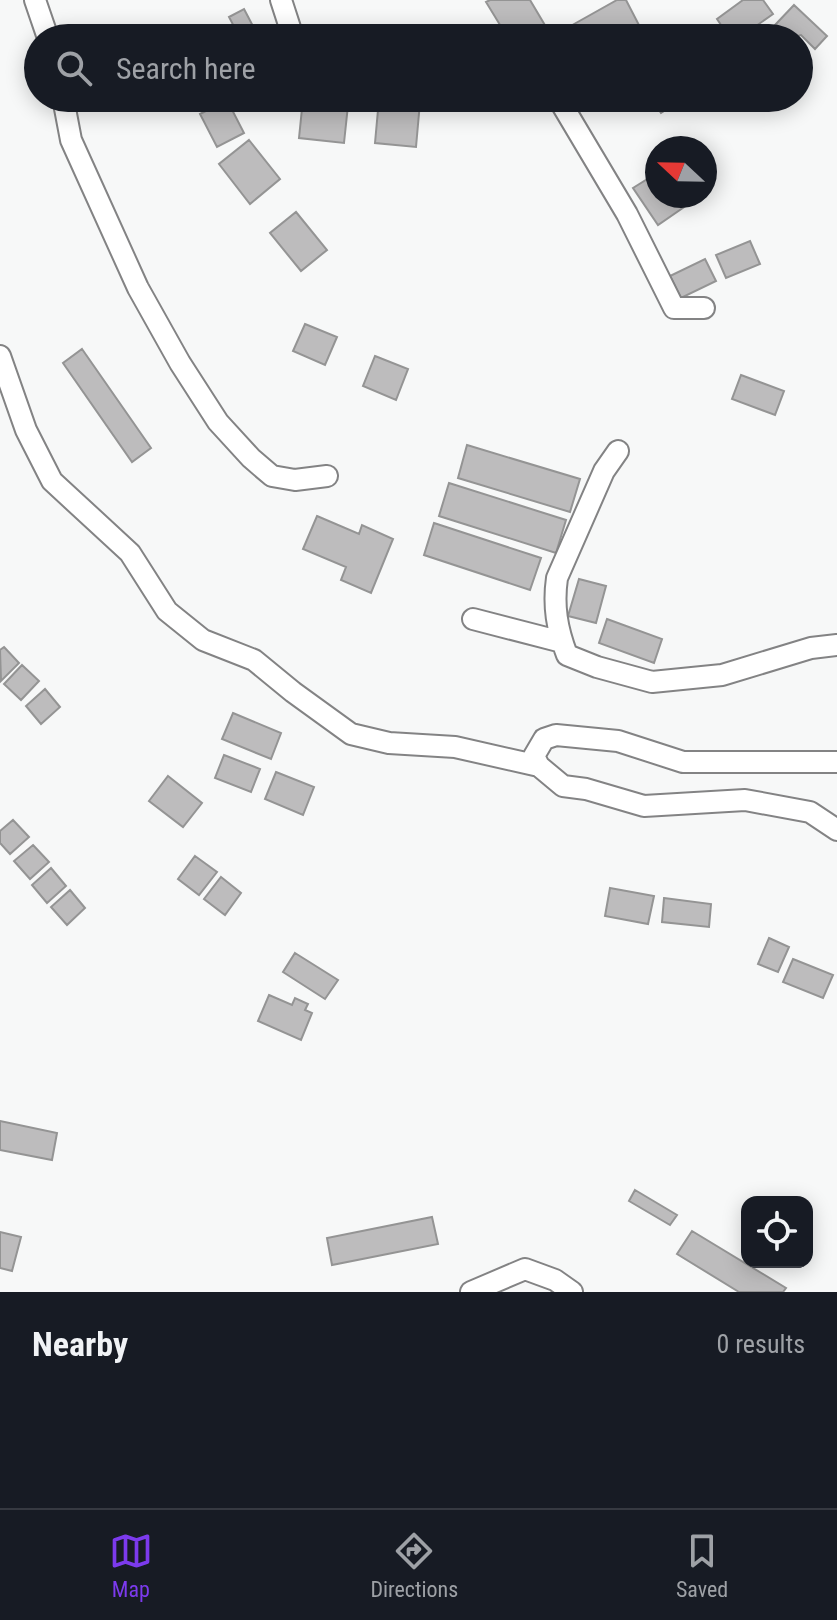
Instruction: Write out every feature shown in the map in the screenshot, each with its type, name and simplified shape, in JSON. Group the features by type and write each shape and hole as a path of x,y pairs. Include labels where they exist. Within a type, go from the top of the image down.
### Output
{"street":[{"path":"35,0 43,24"},
{"path":"281,0 289,24"},
{"path":"66,112 71,140 138,288 218,422 272,476 295,480 327,476"},
{"path":"566,112 627,214 674,308 704,308"},
{"path":"0,356 26,430 52,481 130,553 167,611 203,640 254,660 351,734 389,743 455,747 539,766"},
{"path":"618,451 604,471 557,578 554,597 557,627 567,655 652,682 722,675 811,648 837,645"},
{"path":"473,619 562,642"},
{"path":"837,762 683,762 618,741 556,735 544,739 534,756 539,766 563,786 586,789 644,806 745,800 810,812 837,830"},
{"path":"471,1292 525,1269 555,1280 572,1292"}],"building":[{"path":"530,0 544,24 499,24 486,2"},
{"path":"617,0 626,0 638,24 574,24"},
{"path":"743,0 763,0 773,14 759,24 720,24 717,19"},
{"path":"794,5 827,36 815,49 813,24 776,24"},
{"path":"244,9 252,24 233,24 229,17"},
{"path":"233,112 244,133 217,147 200,114"},
{"path":"302,112 347,112 344,143 299,138"},
{"path":"378,112 419,112 416,147 375,143"},
{"path":"249,140 280,179 250,204 219,164"},
{"path":"645,180 645,206 633,188"},
{"path":"647,208 683,208 658,225"},
{"path":"296,212 327,250 301,271 270,233"},
{"path":"750,241 760,264 726,278 716,255"},
{"path":"705,259 716,281 681,298 670,276"},
{"path":"305,324 337,337 325,365 293,351"},
{"path":"82,349 151,448 132,462 63,363"},
{"path":"375,356 408,369 396,400 363,386"},
{"path":"741,375 784,391 775,415 732,399"},
{"path":"467,445 580,479 570,512 458,478"},
{"path":"449,483 566,520 556,553 439,516"},
{"path":"317,516 359,534 362,525 393,539 371,593 341,580 346,567 303,549"},
{"path":"434,523 541,558 530,590 424,555"},
{"path":"579,579 606,586 596,623 568,616"},
{"path":"607,619 662,639 654,663 599,643"},
{"path":"4,647 19,663 1,681 0,650"},
{"path":"22,665 39,681 21,700 4,684"},
{"path":"45,689 60,707 41,724 26,706"},
{"path":"233,713 281,733 271,759 222,739"},
{"path":"224,755 260,769 251,792 215,778"},
{"path":"276,772 314,787 303,815 265,799"},
{"path":"168,776 202,803 183,827 149,801"},
{"path":"13,820 29,837 10,854 0,843 0,831"},
{"path":"33,845 49,862 30,879 14,861"},
{"path":"195,856 217,872 199,895 178,879"},
{"path":"51,868 66,886 47,903 32,885"},
{"path":"221,877 241,893 225,915 204,899"},
{"path":"610,888 654,896 648,924 605,916"},
{"path":"70,890 85,908 67,925 51,907"},
{"path":"664,898 711,904 709,927 662,922"},
{"path":"769,938 789,947 778,972 758,964"},
{"path":"295,953 338,980 325,999 283,972"},
{"path":"793,959 833,975 823,998 783,982"},
{"path":"269,995 292,1005 295,998 308,1004 305,1010 312,1013 301,1040 258,1021"},
{"path":"0,1121 57,1133 52,1160 0,1150"},
{"path":"635,1190 677,1215 670,1225 629,1201"},
{"path":"432,1217 438,1244 332,1265 327,1238"},
{"path":"692,1231 741,1261 741,1268 753,1268 786,1288 783,1292 739,1292 677,1254"},
{"path":"0,1232 21,1237 12,1271 0,1268"}]}
